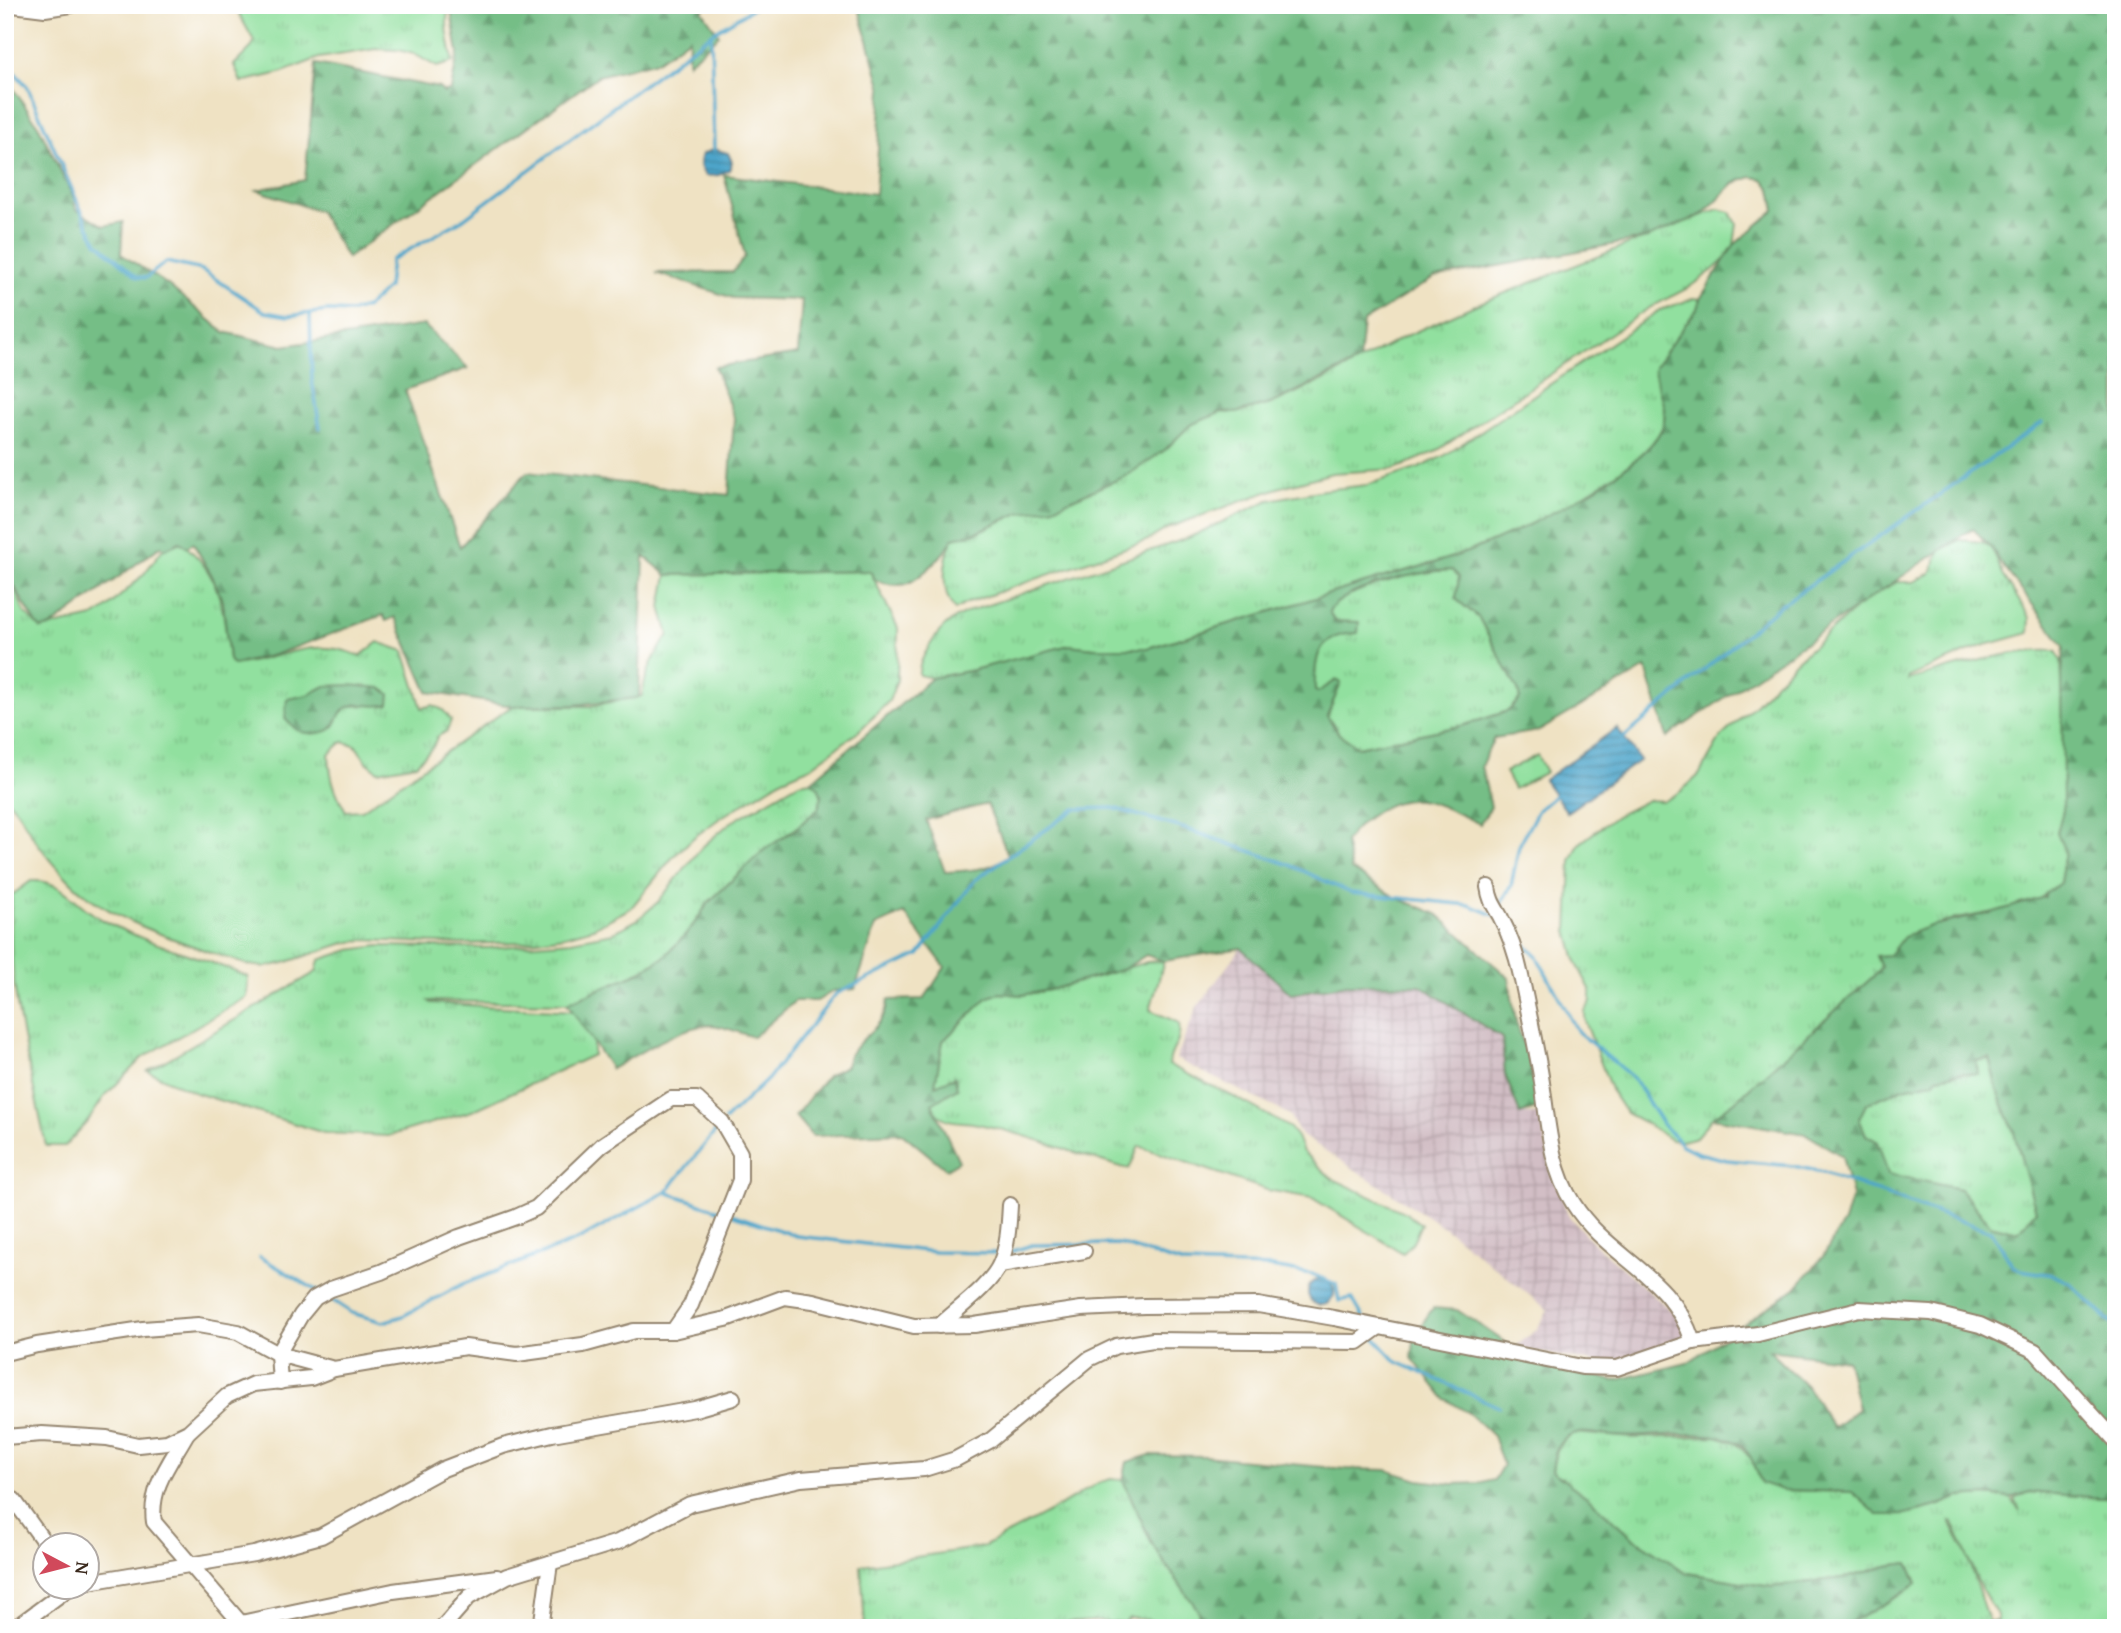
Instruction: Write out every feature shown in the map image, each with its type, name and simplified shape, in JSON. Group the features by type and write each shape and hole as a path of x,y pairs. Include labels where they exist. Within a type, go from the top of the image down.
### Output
{"street":[{"path":"13,5 45,9 71,5"},
{"path":"1488,887 1491,903 1500,916 1520,973 1540,1071 1549,1133 1557,1172 1563,1186 1574,1205 1592,1226 1670,1296 1685,1321 1693,1342"},
{"path":"280,1381 278,1354 300,1315 315,1298 458,1237 536,1208 602,1145 671,1099 697,1099 722,1122 740,1153 740,1180 691,1305 673,1331"},
{"path":"939,1326 979,1291 1000,1265 1009,1231 1010,1205"},
{"path":"1000,1265 1084,1251"},
{"path":"1379,1327 1358,1342 1153,1340 1116,1346 1089,1359 991,1440 956,1459 924,1469 801,1479 690,1504 618,1542 507,1576 393,1591 240,1626 154,1522 152,1507 162,1474 188,1432 227,1396 253,1384 311,1378 334,1369 465,1347 517,1354 583,1345 634,1331 673,1331 726,1319 785,1297 813,1301 914,1326 974,1325 1081,1309 1258,1305 1379,1327 1582,1367 1617,1368 1693,1342 1758,1334 1859,1309 1931,1313 1980,1325 2035,1350 2116,1441"},
{"path":"5,1353 37,1345 143,1329 198,1325 238,1332 278,1354 334,1369"},
{"path":"102,1579 254,1554 321,1536 443,1469 503,1446 552,1434 695,1409 733,1398"},
{"path":"5,1437 42,1434 107,1438 138,1446 167,1442 188,1432"},
{"path":"14,1500 37,1532"},
{"path":"541,1628 550,1563"},
{"path":"442,1628 469,1597 507,1576"},
{"path":"15,1628 49,1602"}],"shaded area":[{"path":"1241,948 1291,994 1347,984 1420,985 1502,1038 1505,1075 1519,1114 1540,1114 1550,1165 1568,1215 1592,1242 1699,1335 1621,1362 1599,1363 1514,1348 1537,1329 1548,1310 1444,1227 1301,1135 1288,1114 1176,1059 1197,1007"}],"green space":[{"path":"234,5 450,5 447,26 453,62 437,67 414,54 376,49 319,58 280,73 241,82 234,65 252,47 254,41"},
{"path":"450,5 707,5 702,10 719,35 688,63 689,38 657,61 598,76 347,258 319,211 257,190 305,180 316,64 439,88 444,93 451,90 458,53"},
{"path":"858,5 2116,5 2116,1499 2029,1492 2011,1498 1986,1495 1959,1497 1902,1515 1878,1515 1852,1492 1782,1490 1761,1483 1745,1450 1736,1442 1724,1438 1694,1434 1626,1437 1574,1434 1565,1438 1558,1446 1552,1471 1592,1501 1632,1537 1687,1573 1772,1587 1850,1577 1908,1563 1917,1583 1841,1628 1191,1628 1200,1613 1153,1546 1123,1480 1127,1462 1150,1455 1204,1456 1346,1469 1387,1470 1418,1480 1452,1484 1494,1480 1503,1465 1493,1436 1470,1414 1444,1398 1412,1358 1415,1334 1433,1308 1457,1310 1514,1348 1613,1381 1687,1363 1796,1288 1822,1258 1844,1222 1852,1196 1842,1156 1806,1134 1712,1118 1735,1101 1875,975 1881,967 1876,956 1889,955 1904,936 1930,926 2045,897 2045,894 2060,883 2065,851 2057,833 2063,811 2064,646 1973,528 1667,737 1646,668 1539,731 1494,738 1481,766 1491,807 1480,824 1434,803 1407,800 1386,806 1367,818 1345,842 1351,870 1395,897 1437,914 1509,978 1516,1022 1544,1106 1520,1114 1505,1075 1502,1038 1420,985 1347,984 1291,994 1241,948 1164,961 1146,955 1124,969 1050,990 1022,995 999,993 987,998 943,1041 935,1085 955,1077 957,1088 932,1104 959,1161 946,1169 902,1133 812,1136 795,1116 827,1076 846,1066 849,1056 881,1019 888,1000 924,999 945,967 904,913 876,926 855,989 833,991 817,1001 795,1001 753,1037 727,1028 699,1026 660,1042 611,1069 567,1003 640,972 664,957 689,931 709,902 764,850 794,830 818,809 822,796 811,781 932,678 1069,645 1148,648 1466,553 1550,514 1607,481 1650,445 1662,428 1665,413 1654,367 1697,309 1700,299 1734,245 1775,210 1771,189 1763,179 1752,177 1734,183 1703,214 1648,238 1434,278 1363,322 1359,361 1270,404 1236,413 1222,412 1190,425 1165,450 1126,476 1054,507 1019,513 975,533 953,538 934,563 909,583 887,584 875,580 870,571 667,575 644,556 639,697 636,698 574,705 512,706 428,692 395,617 386,621 383,615 274,655 233,665 229,660 223,603 212,576 193,543 187,547 180,542 165,549 161,546 50,627 41,629 38,626 19,595 5,567 5,76 39,127 73,197 76,209 104,226 123,222 121,254 168,285 224,332 283,346 424,325 468,368 405,390 460,547 527,472 729,495 734,418 715,367 798,354 802,300 733,298 656,273 733,272 745,256 724,175 875,194 882,89","holes":["1452,570 1459,577 1456,599 1479,618 1518,690 1520,699 1508,711 1465,725 1358,747 1339,734 1327,716 1341,683 1337,680 1318,692 1315,691 1316,667 1321,649 1334,637 1358,633 1359,622 1334,621 1329,611 1338,602 1367,587","987,804 1008,855 988,867 945,872 926,820","1989,1058 2036,1211 2018,1232 1990,1225 1960,1189 1888,1174 1878,1142 1866,1135 1859,1119 1866,1104 1903,1088 1933,1082 1937,1077 1962,1073 1978,1074 1976,1061","1769,1350 1847,1360 1858,1409 1833,1428 1808,1388"]},
{"path":"1718,209 1731,212 1737,224 1734,245 1726,258 1713,270 1688,288 1649,308 1435,452 1395,469 1332,473 1278,488 1170,527 1148,540 967,603 955,610 950,602 945,575 947,555 953,538 975,533 1019,513 1054,507 1165,450 1190,425 1222,412 1236,413 1271,404 1324,380 1404,337 1475,305"},
{"path":"1695,298 1700,299 1697,309 1654,367 1665,413 1662,428 1650,445 1607,481 1522,528 1454,557 1147,648 1069,645 973,670 932,678 919,675 921,662 940,632 952,620 970,611 1188,538 1269,500 1367,485 1419,468 1444,456 1660,310"},
{"path":"1959,540 1982,542 1992,548 2003,575 2030,618 2029,633 1982,646 1909,677 1908,680 2001,656 2056,651 2061,660 2064,725 2063,811 2057,833 2065,851 2060,883 2039,899 1994,912 1955,919 1904,936 1875,975 1735,1101 1712,1118 1696,1137 1682,1141 1671,1140 1626,1113 1612,1092 1585,1021 1591,991 1577,964 1568,931 1571,861 1579,844 1616,816 1648,800 1664,801 1680,792 1699,775 1721,737 1795,662 1869,597 1897,582 1914,582 1931,573 1939,551"},
{"path":"180,542 205,567 219,595 229,660 233,665 311,648 342,650 360,656 378,642 404,651 422,708 433,705 443,710 451,720 447,731 437,737 433,747 416,764 378,771 367,762 355,745 342,742 329,754 333,784 346,811 362,810 512,706 590,706 642,696 651,664 669,635 661,607 667,575 870,571 898,628 897,680 889,701 859,731 811,767 783,779 720,818 672,858 631,908 593,928 565,936 524,942 461,944 364,940 345,943 284,963 265,967 248,965 155,932 108,910 88,897 53,862 5,798 5,567 25,613 41,629 93,617 106,609 143,575 162,550","holes":["308,695 388,704 349,706 338,715 287,699"]},
{"path":"1452,570 1459,577 1456,599 1479,618 1518,690 1520,699 1508,711 1465,725 1358,747 1339,734 1327,716 1341,683 1337,680 1318,692 1315,691 1317,658 1321,649 1334,638 1358,633 1334,621 1329,611 1338,602 1368,587 1423,573"},
{"path":"325,686 381,688 390,694 389,704 356,705 347,708 341,712 331,729 322,733 301,732 285,719 287,699 308,695"},
{"path":"1537,755 1546,772 1514,789 1505,772"},
{"path":"811,781 818,787 822,797 818,809 794,830 764,850 709,902 689,931 664,957 640,972 567,1003 429,1001 593,1012 593,1055 472,1111 388,1136 324,1133 193,1092 148,1071 316,972 319,960 350,950 379,946 488,948 571,941 613,933 637,920 658,902 701,848 730,823 799,783"},
{"path":"31,881 42,881 60,888 92,913 119,928 248,977 247,997 142,1058 104,1097 88,1121 65,1146 46,1146 15,990 12,895"},
{"path":"1164,961 1150,1010 1179,1023 1179,1037 1169,1065 1290,1128 1303,1152 1331,1178 1406,1213 1421,1224 1412,1243 1403,1253 1312,1198 1267,1190 1139,1146 1129,1169 1016,1133 949,1120 933,1111 932,1104 957,1088 934,1085 943,1041 987,998 999,993 1022,995 1050,990 1147,962"},
{"path":"1989,1058 2036,1211 2018,1232 1990,1225 1960,1189 1887,1174 1878,1142 1866,1135 1859,1119 1866,1104 1903,1088 1933,1082 1937,1077 1962,1073 1978,1074 1976,1061"},
{"path":"1573,1433 1633,1438 1716,1436 1735,1442 1782,1490 1853,1492 1878,1515 1902,1515 1959,1497 1986,1495 2011,1498 2020,1511 2015,1499 2029,1492 2116,1499 2116,1628 1841,1628 1917,1583 1908,1563 1850,1577 1772,1587 1687,1573 1632,1537 1592,1501 1552,1471 1558,1449","holes":["1950,1521 1953,1522 1981,1589 1997,1615 1997,1621 1988,1621 1967,1556"]},
{"path":"1111,1479 1123,1480 1153,1546 1200,1613 1191,1628 1129,1618 1124,1623 1095,1621 975,1628 865,1628 861,1565 983,1547 1098,1483"}],"water":[{"path":"714,149 728,153 732,162 729,170 719,175 706,176 700,166 702,154"},
{"path":"1617,728 1640,760 1567,812 1544,780"},
{"path":"1321,1279 1330,1283 1334,1292 1330,1301 1321,1305 1312,1301 1308,1292 1312,1283"}],"waterway":[{"path":"5,62 27,86 88,226 98,243 137,277 146,278 166,262 202,270 265,312 288,316 328,311 352,312 367,307 388,287 391,260 462,220 711,34 758,5"},
{"path":"711,36 714,150"},
{"path":"310,313 312,380 320,428"},
{"path":"1622,739 1777,608 2042,423"},
{"path":"1500,905 1511,886 1519,846 1538,810 1557,794"},
{"path":"725,1120 768,1079 836,994 919,955 975,880 1075,809 1113,808 1186,829 1288,864 1351,893 1469,905 1494,915"},
{"path":"1514,934 1536,955 1578,1032 1633,1078 1663,1125 1682,1145 1698,1153 1727,1160 1794,1166 1822,1172 1992,1232 2013,1266 2020,1270 2053,1275 2070,1283 2116,1328"},
{"path":"326,1296 352,1313 383,1322 403,1316 461,1285 580,1239 666,1192 720,1126"},
{"path":"666,1192 724,1212"},
{"path":"731,1214 797,1236 935,1252 999,1253"},
{"path":"1010,1252 1032,1245 1119,1244 1184,1264 1272,1267 1312,1274 1336,1284 1339,1301 1352,1298 1364,1319"},
{"path":"260,1257 319,1292"},
{"path":"1372,1335 1397,1362 1499,1407"}]}
